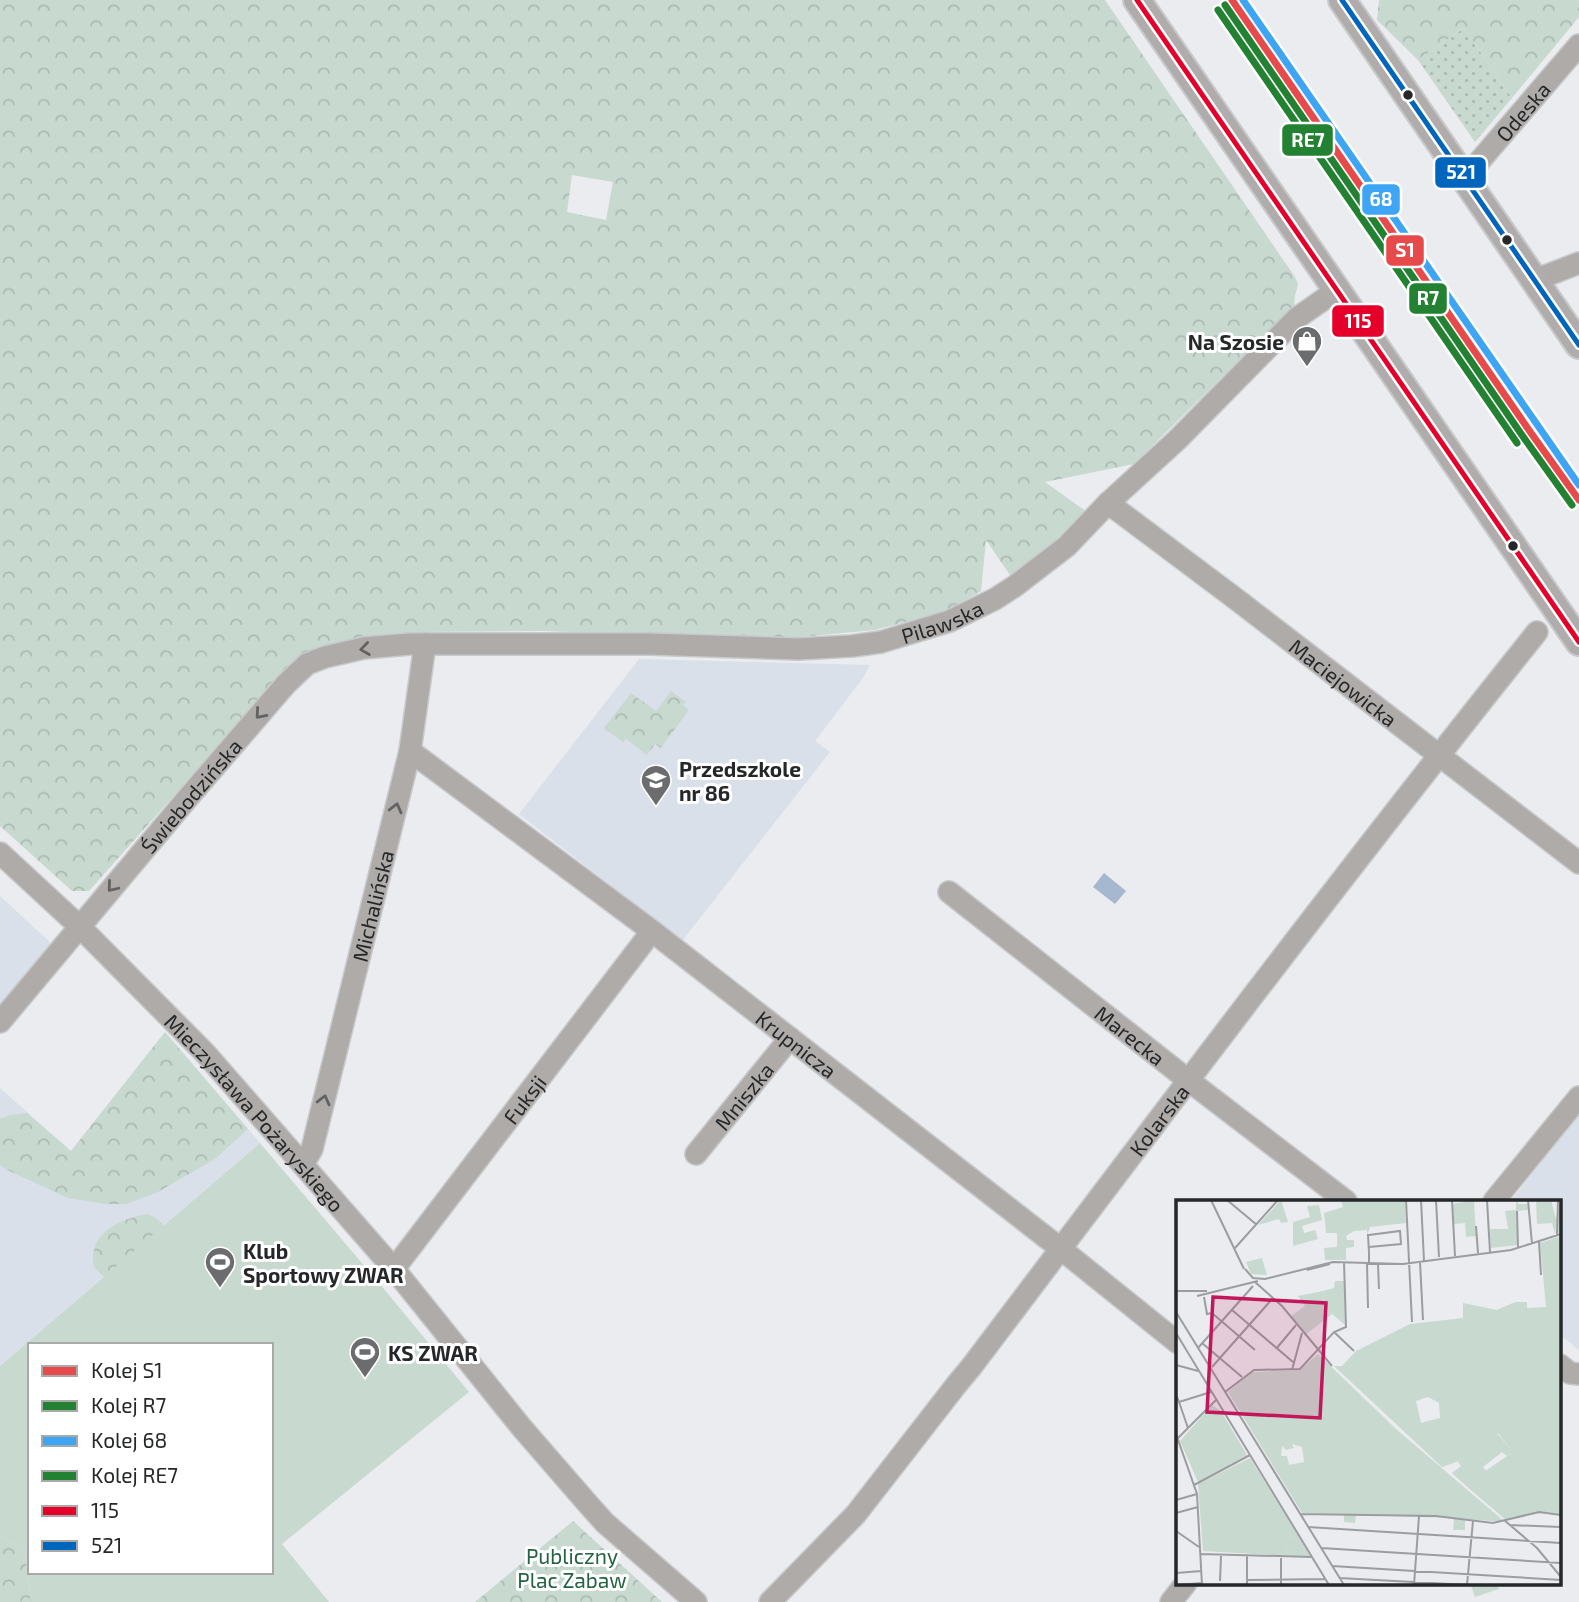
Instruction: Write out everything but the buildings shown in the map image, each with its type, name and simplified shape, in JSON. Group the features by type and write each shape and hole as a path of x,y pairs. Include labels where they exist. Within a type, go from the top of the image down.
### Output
{"main road":[{"path":"1137,0 1579,642"},
{"path":"1342,0 1579,345"}],"street":[{"name":"Odeska","path":"1463,176 1477,164 1579,45"},
{"path":"1535,280 1579,263"},
{"name":"Pilawska","path":"425,644 649,644 798,649 881,642 950,621 995,599 1067,546 1108,503 1177,440 1297,318 1337,290"},
{"name":"Maciejowicka","path":"1108,503 1579,863"},
{"name":"Kolarska","path":"770,1602 856,1514 972,1366 1188,1080 1537,632"},
{"name":"Michalińska","path":"303,1164 312,1149 411,751 425,644"},
{"name":"Świebodzińska","path":"0,1022 286,684 307,664 364,648 425,644"},
{"name":"Krupnicza","path":"411,751 652,931 1176,1341"},
{"name":"Mieczysława Pożaryskiego","path":"0,853 79,926 205,1054 394,1269 522,1428 605,1523 696,1602"},
{"name":"Marecka","path":"948,892 1345,1200"},
{"name":"Fuksji","path":"394,1269 652,931"},
{"name":"Mniszka","path":"696,1154 790,1038"},
{"path":"1495,1200 1579,1097"},
{"path":"1562,1367 1570,1373 1579,1374"},
{"path":"1171,1602 1185,1584"}],"shaded area":[{"name":"Przedszkole nr 86","path":"639,659 870,665 815,741 830,752 682,941 519,814"},
{"path":"0,896 52,944 0,1004"},
{"path":"165,1032 260,1143 0,1366 0,1088 71,1151"},
{"path":"1579,1113 1579,1350 1562,1337 1562,1200 1512,1200"}],"green space":[{"path":"0,0 1105,0 1298,284 1294,306 1134,464 1045,482 1087,512 1024,571 1012,578 986,540 981,591 950,610 875,630 779,639 542,631 421,632 328,646 306,652 290,665 89,891 72,891 0,826","holes":["572,175 613,182 606,220 567,212"]},
{"path":"1379,0 1579,0 1579,17 1512,98 1464,28 1418,60 1377,20"},
{"path":"1464,28 1512,98 1475,142 1418,60"},
{"path":"671,691 686,702 683,705 689,710 661,748 655,744 647,755 626,739 623,742 604,728 631,693 656,711"},
{"path":"165,1032 248,1129 215,1159 158,1192 126,1204 68,1198 0,1165 0,1119 27,1113 71,1151"},
{"name":"KS ZWAR","path":"260,1143 469,1392 282,1544 329,1602 31,1602 25,1550 0,1536 0,1366"},
{"path":"147,1214 155,1217 164,1226 104,1277 94,1267 93,1254 97,1242 115,1225"},
{"name":"Publiczny Plac Zabaw","path":"573,1521 662,1602 475,1602"},
{"path":"0,1536 25,1550 31,1602 0,1602"},
{"path":"1470,1584 1497,1584 1499,1589 1475,1597"}],"water":[{"path":"1104,873 1126,891 1115,904 1093,887"}],"rail line":[{"name":"S1","path":"1232,0 1579,500"},
{"name":"68","path":"1243,0 1579,485"},
{"name":"R7","path":"1225,5 1572,505"},
{"name":"RE7","path":"1218,10 1517,443"}],"transit line":[{"name":"115","path":"1137,0 1579,642"},
{"name":"521","path":"1342,0 1579,345"}],"place":[{"name":"Na Szosie","path":"1307,368"},
{"name":"Przedszkole nr 86","path":"656,807"},
{"name":"Klub Sportowy ZWAR","path":"220,1289"},
{"name":"KS ZWAR","path":"365,1379"}]}
